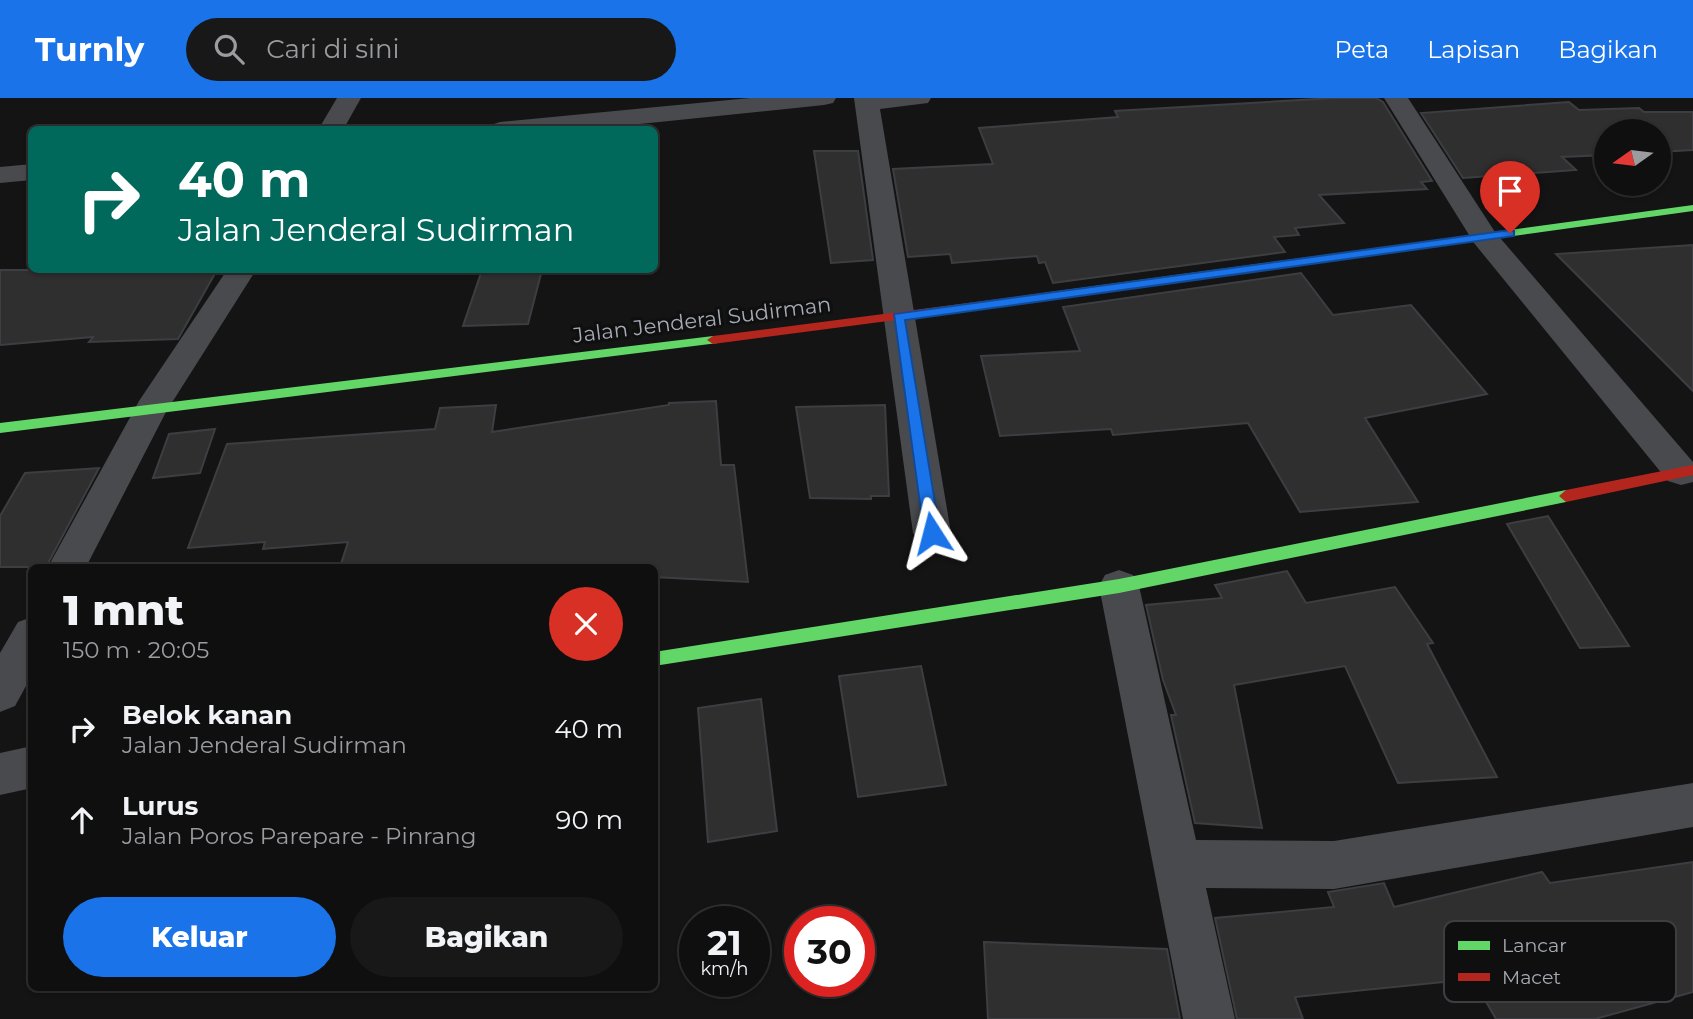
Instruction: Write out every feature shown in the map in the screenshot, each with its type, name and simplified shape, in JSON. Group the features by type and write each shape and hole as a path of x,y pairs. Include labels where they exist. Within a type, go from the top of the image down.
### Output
{"main road":[{"name":"Jalan Jenderal Sudirman","path":"0,428 898,317 1693,208"},
{"path":"658,658 1119,586 1687,471"}],"street":[{"path":"332,126 349,98"},
{"path":"540,126 824,98"},
{"path":"919,98 866,100 932,533"},
{"path":"1396,98 1484,237 1687,471"},
{"path":"0,175 28,172"},
{"path":"69,564 151,409 239,273"},
{"path":"1119,586 1209,1019"},
{"path":"0,693 28,641"},
{"path":"0,774 28,768"},
{"path":"1177,864 1334,865 1693,805"}],"building":[{"path":"1333,98 1376,98 1383,102 1432,181 1421,182 1427,189 1319,195 1344,223 1295,228 1299,235 1274,237 1285,252 1053,283 1045,262 1039,263 1037,256 952,263 950,254 908,257 893,169 993,164 979,128 1118,117 1115,111"},
{"path":"1569,102 1579,110 1639,108 1644,112 1693,112 1693,150 1671,151 1671,119 1594,119 1594,156 1562,157 1576,170 1463,178 1421,113"},
{"path":"814,151 858,151 873,260 831,263"},
{"path":"1693,245 1693,391 1556,254"},
{"path":"0,270 28,270 28,273 215,273 178,339 89,342 93,337 0,345"},
{"path":"481,273 541,273 528,324 463,326"},
{"path":"1301,273 1333,315 1411,305 1487,394 1365,418 1418,502 1300,512 1248,423 1113,435 1111,429 1000,436 981,356 1080,351 1063,307"},
{"path":"716,401 721,465 734,465 748,582 658,577 658,564 341,564 348,542 263,549 265,542 188,548 227,444 435,429 440,408 496,405 492,432 669,403"},
{"path":"885,405 889,496 871,496 871,499 810,498 796,407"},
{"path":"215,429 200,473 153,478 169,434"},
{"path":"99,468 48,564 0,567 0,516 25,473"},
{"path":"1548,516 1629,646 1580,648 1507,524"},
{"path":"1287,571 1306,603 1395,587 1433,643 1427,644 1497,777 1398,783 1345,666 1234,685 1262,828 1195,823 1171,715 1176,715 1163,680 1146,605 1222,598 1215,585"},
{"path":"921,666 946,785 858,797 839,676"},
{"path":"761,699 777,831 708,842 698,708"},
{"path":"1693,862 1693,992 1676,997 1676,921 1444,921 1444,982 1295,997 1303,1019 1237,1019 1215,918 1334,907 1328,892 1384,883 1394,907 1542,872 1550,883"},
{"path":"984,942 1167,949 1180,1019 988,1019"},
{"path":"1486,1002 1657,1002 1595,1019 1496,1019"}],"traffic: fast":[{"path":"1029,299 1693,208"},
{"path":"0,428 713,340"},
{"path":"658,658 1119,586 1566,496"}],"traffic: jam":[{"path":"713,340 1029,299"},
{"path":"1566,496 1693,470"}],"route":[{"path":"932,533 898,317 1510,233"}]}
